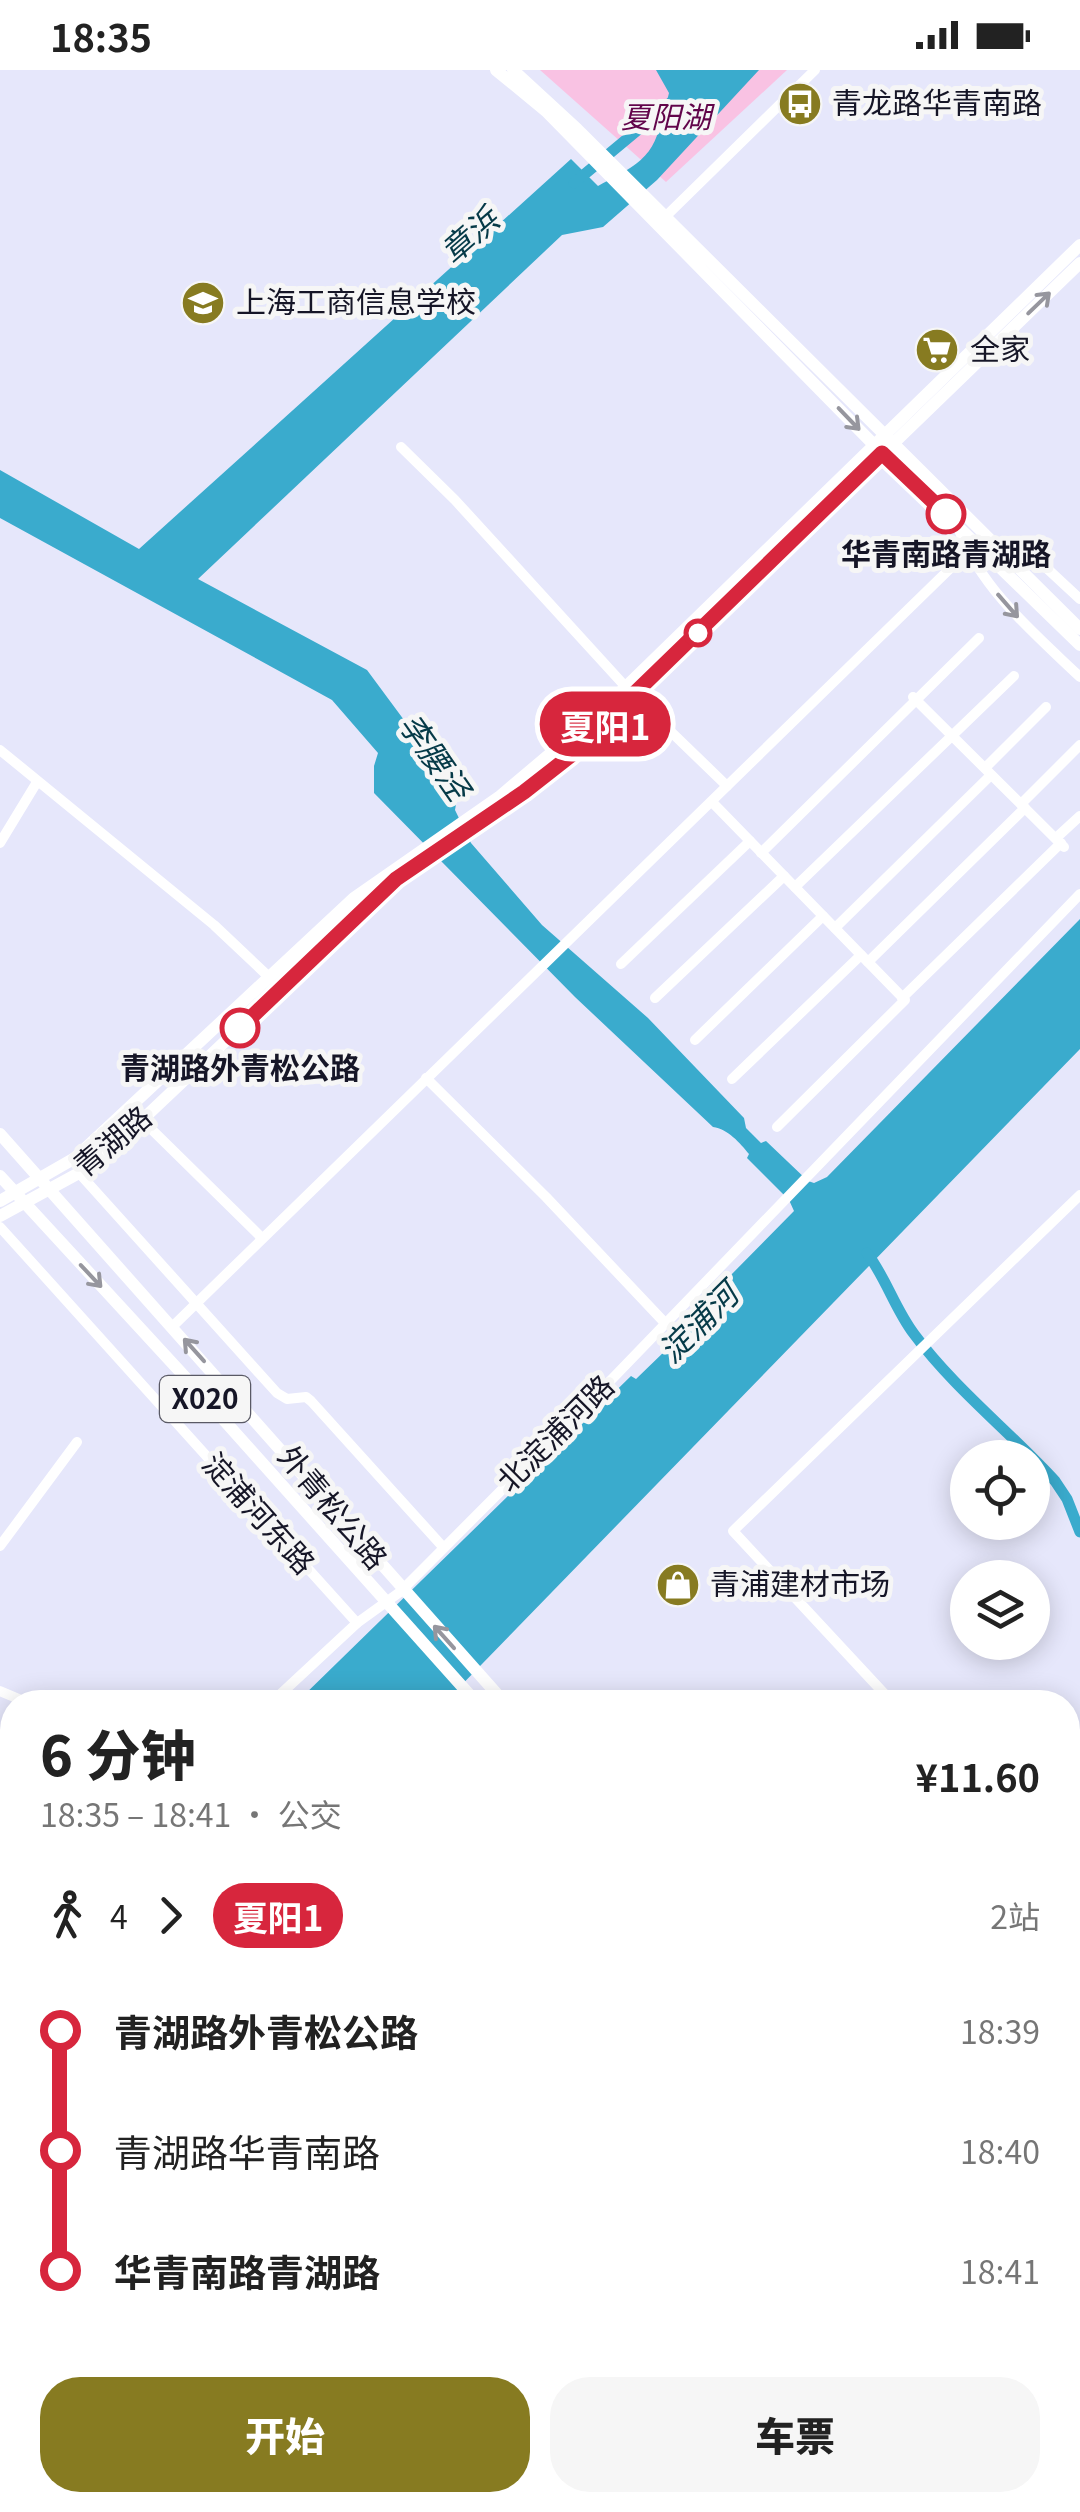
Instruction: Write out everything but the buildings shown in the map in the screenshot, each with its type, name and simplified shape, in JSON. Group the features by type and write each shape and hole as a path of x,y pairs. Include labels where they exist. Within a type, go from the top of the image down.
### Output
{"main road":[{"path":"496,70 573,132"},
{"path":"513,70 1080,645"},
{"name":"青湖路","path":"47,1184 354,898 468,824 630,691 1080,244"},
{"name":"青湖路","path":"883,443 1080,263"},
{"path":"883,443 992,541 1080,629"},
{"name":"青湖路","path":"47,1184 79,1174 142,1120 427,851"},
{"name":"外青松公路","path":"0,1134 492,1690"},
{"name":"外青松公路","path":"0,1176 465,1690"},
{"path":"0,1216 47,1184"},
{"path":"0,1201 20,1199"}],"street":[{"path":"661,220 815,70"},
{"path":"400,446 455,500 630,691 727,786"},
{"path":"957,524 968,552 1009,608 1080,677"},
{"path":"992,541 1040,561 1080,598"},
{"path":"172,1326 968,552"},
{"path":"977,566 1010,578"},
{"path":"761,852 979,638"},
{"path":"795,887 1014,676"},
{"path":"914,699 1061,843"},
{"path":"834,928 988,772 1046,707"},
{"path":"732,1079 864,959 1023,806 1080,745"},
{"path":"0,750 214,924 270,978"},
{"path":"0,843 38,782"},
{"path":"712,802 902,998"},
{"path":"777,1127 1061,843 1080,816"},
{"path":"621,964 750,841"},
{"path":"655,998 784,876"},
{"name":"北淀浦河路","path":"285,1690 358,1623 400,1592 1080,894"},
{"path":"695,1040 822,916"},
{"path":"426,1078 665,1323"},
{"path":"142,1120 262,1238"},
{"path":"79,1174 277,1393 286,1399 306,1396 443,1547"},
{"path":"881,1690 734,1530 1080,1194"},
{"name":"淀浦河东路","path":"0,1226 358,1623"},
{"path":"0,1546 77,1442"}],"green space":[{"name":"夏阳湖","path":"540,70 787,70 666,182"}],"water":[{"name":"淀浦河","path":"656,70 759,70 657,180 603,227 562,235 198,579 367,670 458,793 455,810 471,843 542,925 648,1018 744,1118 746,1128 761,1143 766,1141 808,1181 814,1183 827,1177 1080,919 1080,1049 457,1690 309,1690 631,1376 636,1379 667,1349 663,1344 794,1211 789,1200 747,1158 749,1154 738,1141 713,1127 575,997 374,793 378,753 332,700 0,518 0,470 139,549 571,159 598,186 641,160 655,141 669,93"}],"waterway":[{"name":"章浜","path":"574,183 675,99"},
{"path":"867,1253 914,1334 946,1373 1055,1481 1080,1532"}],"bus line":[{"name":"夏阳1","path":"240,1028 396,879 570,756 882,453 946,514"}],"place":[{"name":"青龙路华青南路","path":"800,104"},
{"name":"上海工商信息学校","path":"203,303"},
{"name":"全家","path":"937,350"},
{"name":"华青南路青湖路","path":"946,514"},
{"name":"青湖路外青松公路","path":"240,1028"},
{"name":"青浦建材市场","path":"678,1585"}],"water label":[{"name":"李腰泾","path":"434,757"}]}
